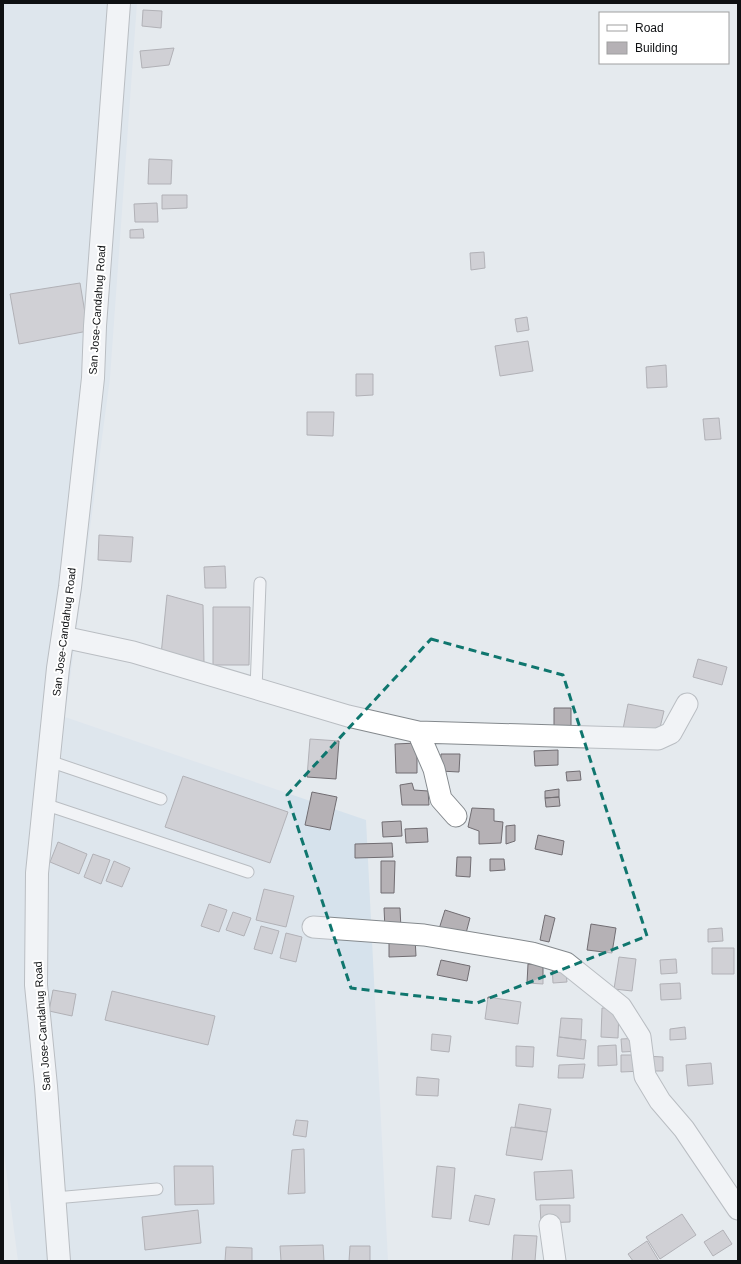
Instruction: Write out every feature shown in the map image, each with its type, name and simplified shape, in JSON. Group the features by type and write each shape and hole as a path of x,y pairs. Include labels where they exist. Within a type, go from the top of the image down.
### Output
{"street":[{"name":"San Jose-Candahug Road","path":"59,1261 36,985 37,873 58,668 70,587 93,378 95,326 119,3"},
{"path":"63,636 132,652 348,716 418,732 658,739 671,733 687,704"},
{"path":"418,732 434,769 441,799 456,816"},
{"path":"313,927 424,935 532,953 566,964 621,1007 640,1037 645,1076 660,1101 684,1129 738,1209"},
{"path":"550,1225 555,1261"}],"lane":[{"path":"256,689 260,583"},
{"path":"49,762 160,799"},
{"path":"44,804 248,872"},
{"path":"54,1198 157,1189"}],"highlighted area":[{"path":"431,639 563,675 647,936 477,1003 351,988 287,795"}],"shaded area":[{"path":"3,3 137,3 110,378 65,717 366,820 388,1261 18,1261 3,1147"}],"building":[{"path":"143,10 162,11 161,28 142,26"},
{"path":"174,48 169,65 142,68 140,51"},
{"path":"149,159 172,160 171,184 148,184"},
{"path":"162,195 187,195 187,208 162,209"},
{"path":"157,203 158,222 135,222 134,204"},
{"path":"143,229 144,238 130,238 130,230"},
{"path":"484,252 485,268 471,270 470,253"},
{"path":"80,283 88,331 19,344 10,294"},
{"path":"527,317 529,330 517,332 515,319"},
{"path":"528,341 533,371 500,376 495,346"},
{"path":"666,365 667,387 647,388 646,367"},
{"path":"356,374 373,374 373,395 356,396"},
{"path":"307,412 334,412 333,436 307,435"},
{"path":"719,418 721,439 705,440 703,419"},
{"path":"99,535 133,537 131,562 98,560"},
{"path":"225,566 226,588 205,588 204,567"},
{"path":"167,595 203,605 204,664 161,655"},
{"path":"213,607 250,607 249,665 213,665"},
{"path":"698,659 727,667 722,685 693,677"},
{"path":"628,704 664,711 658,736 623,729"},
{"path":"554,708 571,708 571,726 554,726"},
{"path":"310,739 339,741 336,779 307,777"},
{"path":"417,743 417,773 396,773 395,744"},
{"path":"558,750 558,765 535,766 534,751"},
{"path":"441,754 460,754 459,772 440,771"},
{"path":"580,771 581,780 567,781 566,772"},
{"path":"183,776 288,812 270,863 165,827"},
{"path":"412,783 414,790 428,791 429,805 402,805 400,785"},
{"path":"559,789 559,797 545,798 545,791"},
{"path":"312,792 337,797 330,830 305,825"},
{"path":"559,797 560,806 546,807 545,798"},
{"path":"472,808 494,809 494,821 503,822 501,843 479,844 479,831 468,827"},
{"path":"401,821 402,836 383,837 382,822"},
{"path":"515,825 515,841 506,844 506,826"},
{"path":"427,828 428,842 406,843 405,829"},
{"path":"538,835 564,841 562,855 535,849"},
{"path":"58,842 87,854 79,874 50,862"},
{"path":"392,843 393,857 355,858 355,844"},
{"path":"93,854 110,860 101,884 84,877"},
{"path":"457,857 471,857 470,877 456,876"},
{"path":"490,859 504,859 505,870 490,871"},
{"path":"114,861 130,868 122,887 106,881"},
{"path":"381,861 395,861 394,893 381,893"},
{"path":"264,889 294,896 286,927 256,920"},
{"path":"209,904 227,910 219,932 201,926"},
{"path":"384,908 400,908 401,929 385,929"},
{"path":"445,910 470,918 465,937 439,929"},
{"path":"233,912 251,918 244,936 226,930"},
{"path":"545,915 555,918 549,942 540,940"},
{"path":"591,924 616,928 612,953 587,950"},
{"path":"261,926 279,931 272,954 254,949"},
{"path":"722,928 723,941 708,942 708,929"},
{"path":"286,933 302,937 296,962 280,958"},
{"path":"389,938 415,938 416,956 389,957"},
{"path":"712,948 734,948 734,974 712,974"},
{"path":"619,957 636,959 632,991 614,989"},
{"path":"676,959 677,973 661,974 660,960"},
{"path":"441,960 470,966 467,981 437,975"},
{"path":"528,964 543,965 543,984 527,983"},
{"path":"565,965 567,982 553,983 552,966"},
{"path":"680,983 681,999 661,1000 660,984"},
{"path":"53,990 76,994 72,1016 49,1011"},
{"path":"112,991 215,1016 208,1045 105,1020"},
{"path":"488,997 521,1002 518,1024 485,1019"},
{"path":"602,1008 619,1008 618,1038 601,1037"},
{"path":"561,1018 582,1019 581,1040 559,1037"},
{"path":"685,1027 686,1039 670,1040 670,1029"},
{"path":"432,1034 451,1036 449,1052 431,1050"},
{"path":"559,1037 586,1040 584,1059 557,1056"},
{"path":"640,1038 640,1051 622,1052 621,1039"},
{"path":"616,1045 617,1065 598,1066 598,1046"},
{"path":"516,1046 534,1047 533,1067 516,1066"},
{"path":"621,1055 642,1055 643,1071 621,1072"},
{"path":"646,1056 663,1057 663,1071 646,1071"},
{"path":"711,1063 713,1084 688,1086 686,1065"},
{"path":"585,1064 583,1078 558,1078 559,1065"},
{"path":"417,1077 439,1079 438,1096 416,1095"},
{"path":"519,1104 551,1109 547,1132 515,1127"},
{"path":"296,1120 308,1121 306,1137 293,1135"},
{"path":"511,1127 547,1132 542,1160 506,1155"},
{"path":"304,1149 305,1193 288,1194 292,1150"},
{"path":"174,1166 213,1166 214,1204 175,1205"},
{"path":"437,1166 455,1168 451,1219 432,1217"},
{"path":"572,1170 574,1198 536,1200 534,1172"},
{"path":"475,1195 495,1199 489,1225 469,1221"},
{"path":"540,1205 570,1205 570,1222 541,1223"},
{"path":"198,1210 201,1243 145,1250 142,1217"},
{"path":"682,1214 696,1235 660,1259 646,1237"},
{"path":"723,1230 732,1244 713,1256 704,1242"},
{"path":"514,1235 537,1236 535,1261 512,1261"},
{"path":"647,1241 659,1261 633,1261 628,1254"},
{"path":"323,1245 324,1261 281,1261 280,1246"},
{"path":"350,1246 370,1246 370,1261 349,1261"},
{"path":"226,1247 252,1248 252,1261 225,1261"}]}
